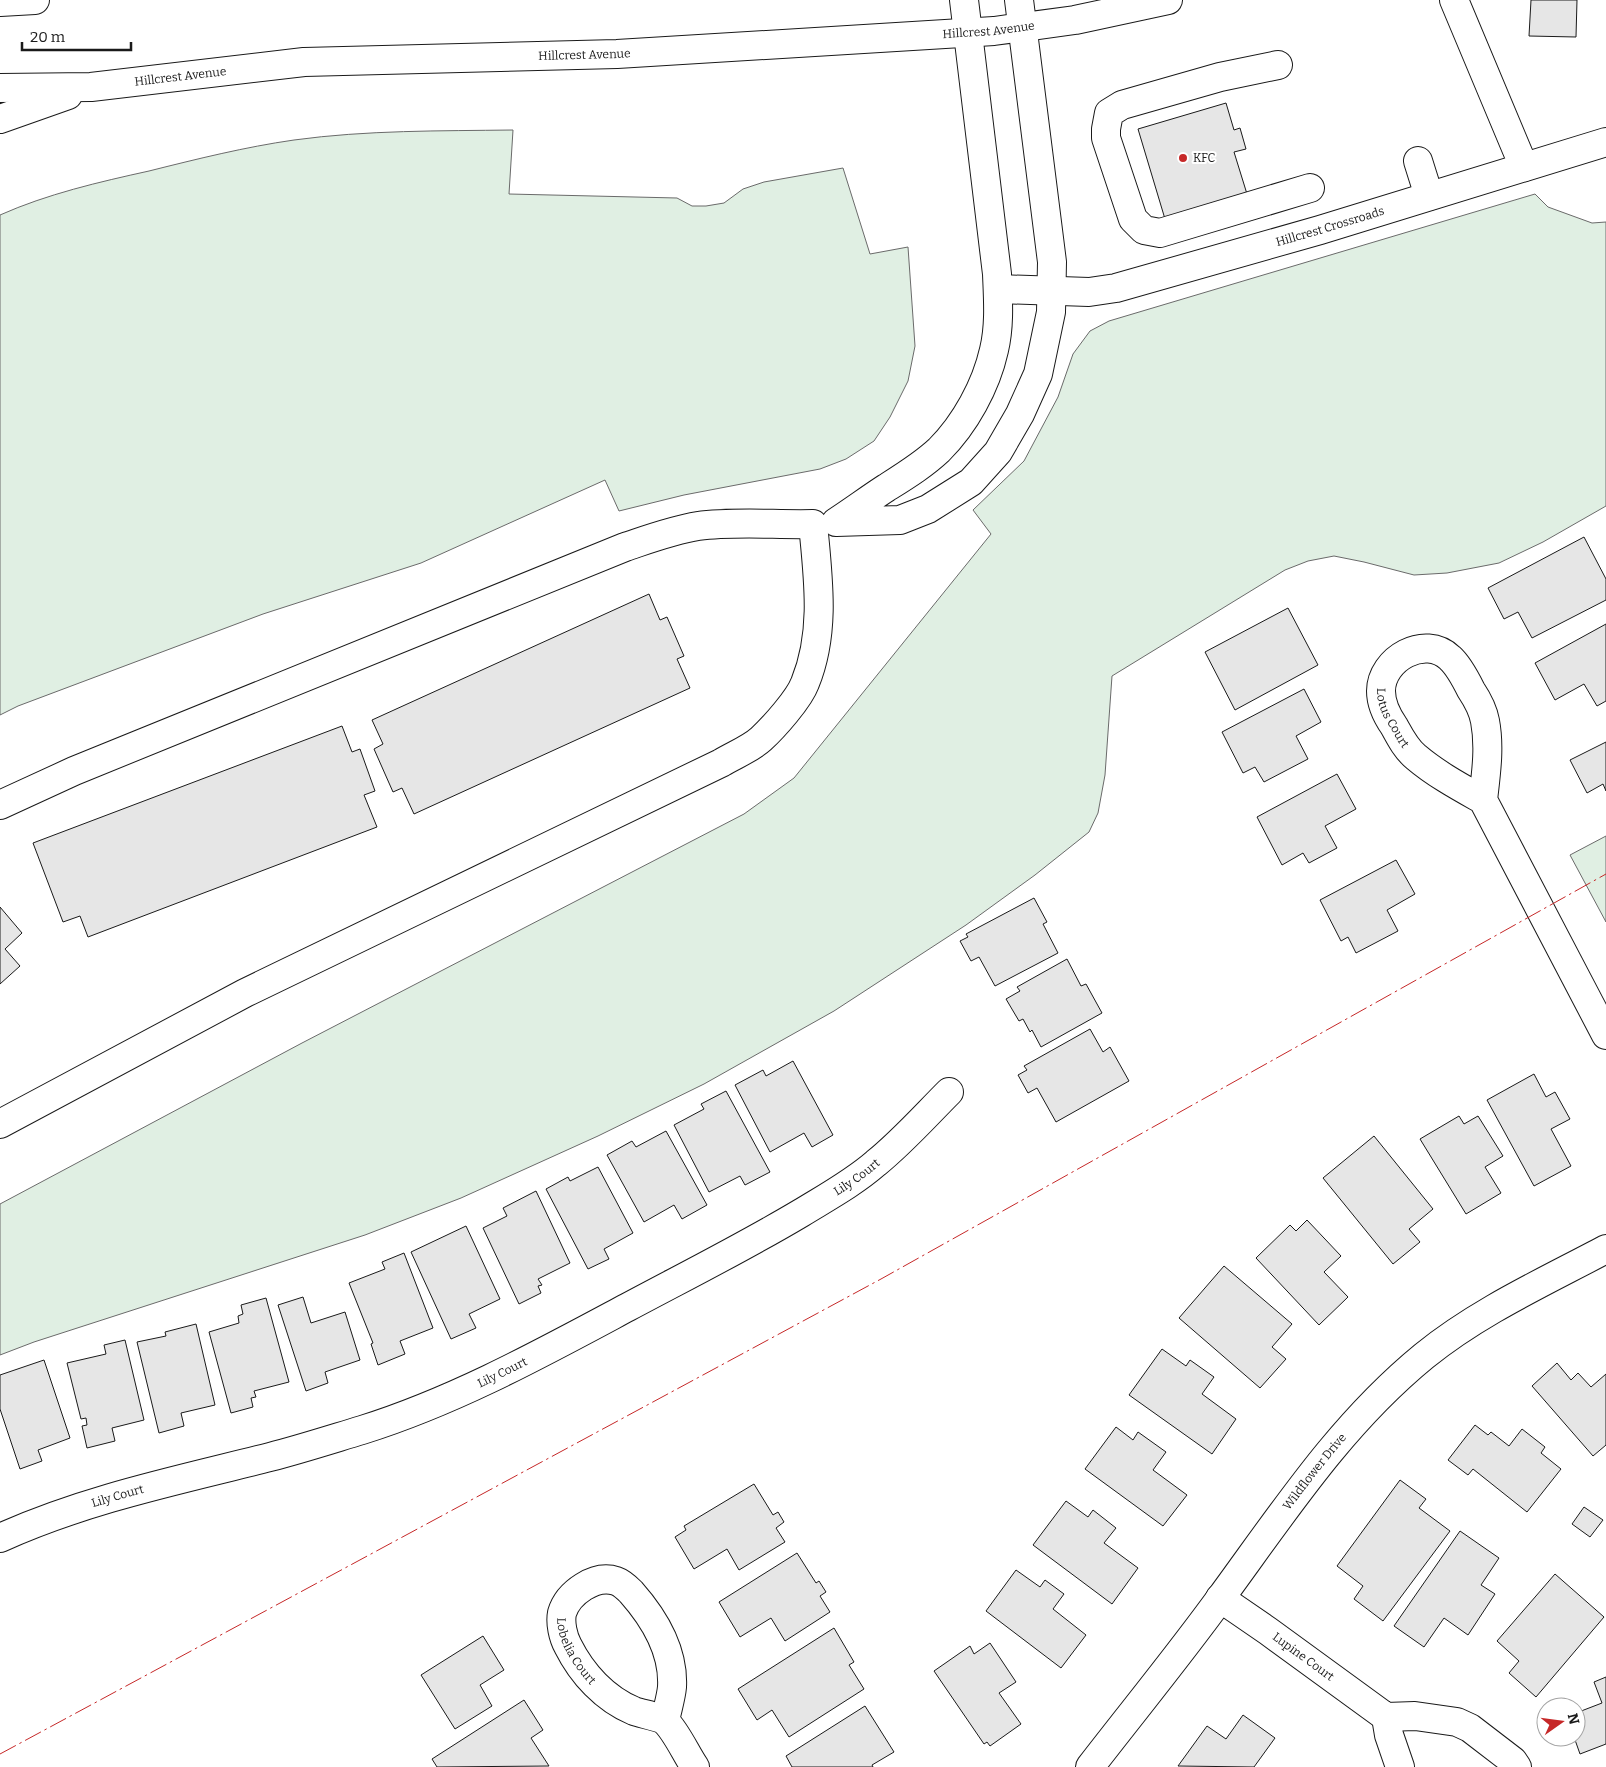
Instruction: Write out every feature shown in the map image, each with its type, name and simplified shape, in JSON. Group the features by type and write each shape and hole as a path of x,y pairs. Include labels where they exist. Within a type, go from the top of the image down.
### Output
{"street":[{"path":"0,2 35,0"},
{"path":"824,523 917,468 940,449 960,426 975,399 994,350 999,311 998,289 964,0"},
{"path":"0,804 74,771 616,551 668,532 700,526 730,524 900,520 928,509 970,482 998,452 1020,414 1038,374 1051,312 1052,262 1019,0"},
{"name":"Hillcrest Avenue","path":"0,88 90,87 304,62 617,54 968,33 1022,28 1075,20 1168,0"},
{"path":"1454,0 1524,167"},
{"path":"1278,65 1220,77 1122,105 1109,113 1106,138 1132,219 1144,230 1160,233 1310,188"},
{"path":"0,119 90,87"},
{"name":"Hillcrest Crossroads","path":"998,289 1089,292 1116,288 1311,232 1606,142"},
{"path":"1418,161 1429,196"},
{"path":"0,1124 245,993 721,762 759,740 783,716 805,684 819,621 819,583 824,523"},
{"name":"Lotus Court","path":"1418,649 1430,650 1440,652 1450,658 1466,680 1477,700 1485,719 1487,738 1488,760 1483,800 1415,757 1404,744 1390,721 1383,705 1381,691 1383,680 1394,661 1406,654 1418,649"},
{"path":"1483,800 1606,1035"},
{"name":"Lily Court","path":"0,1538 26,1526 82,1506 162,1483 272,1456 418,1411 558,1346 767,1233 847,1186 878,1163 949,1092"},
{"name":"Wildflower Drive","path":"1090,1767 1220,1598 1321,1461 1350,1426 1386,1389 1424,1355 1462,1328 1606,1249"},
{"name":"Lobelia Court","path":"597,1580 617,1581 635,1597 654,1623 670,1662 672,1688 665,1721 623,1706 610,1698 596,1686 580,1666 567,1644 562,1626 562,1614 566,1603 579,1590 597,1580"},
{"name":"Lupine Court","path":"1220,1598 1386,1717"},
{"path":"1400,1767 1389,1735 1386,1717 1415,1716 1457,1722 1470,1728 1513,1761 1517,1767"},
{"path":"665,1721 695,1767"}],"green space":[{"path":"513,130 509,194 677,198 692,206 706,206 724,203 743,189 764,182 843,168 870,254 908,247 915,346 908,381 890,417 874,441 846,459 820,469 684,495 619,511 605,480 421,563 263,614 18,706 0,715 0,215 36,201 92,184 221,154 294,140 376,133"},
{"path":"1535,194 1548,207 1592,223 1606,222 1606,506 1543,542 1499,563 1447,573 1414,575 1334,556 1308,561 1285,570 1112,676 1105,775 1098,813 1089,832 1035,875 966,925 834,1011 704,1084 598,1136 461,1198 365,1235 34,1342 0,1355 0,1204 302,1043 744,814 794,778 991,534 973,510 1024,461 1058,397 1073,354 1090,331 1109,321"},
{"path":"1606,836 1606,922 1570,855"}],"building":[{"path":"1531,0 1577,0 1576,37 1529,36"},
{"path":"1226,103 1234,130 1240,128 1246,149 1234,152 1247,194 1165,219 1138,129"},
{"path":"1584,537 1606,579 1606,600 1532,638 1518,612 1504,619 1488,588"},
{"path":"649,594 660,620 667,617 684,656 677,659 690,688 414,814 402,788 393,792 374,749 383,744 372,720"},
{"path":"1288,608 1318,665 1235,710 1205,652"},
{"path":"1606,624 1606,701 1597,706 1584,684 1555,700 1535,663"},
{"path":"1304,689 1321,722 1296,736 1308,759 1264,782 1255,767 1243,773 1222,732"},
{"path":"342,726 352,752 360,749 375,791 364,795 377,827 88,937 80,916 63,922 33,843"},
{"path":"1606,742 1606,791 1603,784 1587,793 1570,760"},
{"path":"1337,774 1356,809 1325,826 1337,848 1309,863 1303,853 1282,865 1257,817"},
{"path":"1396,860 1415,894 1387,910 1398,931 1356,953 1348,937 1341,941 1320,900"},
{"path":"1034,898 1047,922 1043,924 1058,953 995,986 979,957 971,961 960,941 968,937 966,934"},
{"path":"0,907 22,933 5,949 20,966 0,984"},
{"path":"1067,959 1081,986 1086,984 1102,1013 1041,1047 1032,1030 1030,1032 1023,1019 1019,1021 1006,999 1020,991 1017,987"},
{"path":"1090,1029 1103,1052 1110,1047 1129,1081 1056,1122 1037,1088 1028,1093 1018,1075 1027,1070 1024,1066"},
{"path":"793,1061 833,1135 812,1147 804,1133 770,1152 735,1085 763,1070 766,1076"},
{"path":"1534,1074 1546,1097 1555,1092 1570,1119 1551,1129 1571,1166 1534,1186 1487,1100"},
{"path":"726,1091 770,1172 745,1185 740,1176 709,1192 674,1125 704,1109 701,1104"},
{"path":"1459,1116 1464,1124 1478,1116 1503,1156 1485,1167 1501,1193 1466,1214 1420,1139"},
{"path":"666,1131 707,1205 682,1219 674,1205 644,1222 607,1155 632,1141 636,1147"},
{"path":"1374,1136 1433,1209 1409,1229 1420,1242 1393,1264 1323,1178"},
{"path":"598,1167 633,1233 604,1249 609,1259 588,1269 546,1189 568,1177 570,1181"},
{"path":"536,1191 570,1263 538,1279 542,1285 538,1286 541,1293 519,1304 483,1228 507,1216 503,1208"},
{"path":"1307,1220 1341,1256 1324,1272 1348,1297 1319,1325 1256,1258 1290,1225 1296,1231"},
{"path":"466,1226 500,1299 469,1314 476,1328 451,1339 411,1252"},
{"path":"404,1253 433,1328 400,1341 405,1354 378,1365 371,1344 373,1343 349,1283 385,1269 382,1262"},
{"path":"1224,1266 1292,1324 1272,1347 1286,1359 1260,1388 1179,1318"},
{"path":"303,1297 311,1323 345,1312 360,1360 325,1372 328,1383 306,1391 278,1305"},
{"path":"266,1298 289,1382 254,1391 256,1397 251,1398 253,1407 231,1413 209,1332 239,1323 238,1316 243,1314 241,1305"},
{"path":"196,1324 215,1405 181,1413 184,1426 159,1433 137,1342 166,1336 165,1332"},
{"path":"125,1340 144,1420 112,1428 115,1441 87,1448 82,1426 87,1425 86,1418 81,1419 67,1363 106,1354 104,1345"},
{"path":"1162,1349 1186,1366 1190,1360 1214,1377 1202,1394 1236,1419 1212,1454 1129,1395"},
{"path":"44,1360 70,1438 38,1450 42,1461 20,1469 0,1409 0,1375"},
{"path":"1557,1363 1571,1380 1578,1373 1591,1387 1606,1374 1606,1445 1593,1456 1532,1386"},
{"path":"1475,1425 1488,1435 1491,1432 1509,1446 1522,1429 1545,1447 1541,1453 1561,1469 1527,1512 1473,1469 1468,1475 1448,1460"},
{"path":"1116,1427 1133,1440 1138,1432 1166,1452 1153,1470 1187,1495 1163,1526 1085,1469"},
{"path":"1400,1480 1426,1499 1419,1508 1450,1531 1383,1621 1354,1599 1363,1586 1337,1566"},
{"path":"754,1484 773,1515 778,1512 784,1522 776,1528 785,1542 739,1570 727,1549 694,1569 675,1537 686,1530 684,1526"},
{"path":"1066,1501 1088,1517 1093,1510 1116,1528 1104,1543 1138,1568 1112,1604 1033,1545"},
{"path":"1584,1507 1603,1520 1590,1537 1572,1524"},
{"path":"1460,1531 1499,1558 1481,1585 1495,1594 1468,1635 1444,1618 1424,1647 1394,1626"},
{"path":"797,1553 816,1583 819,1581 826,1592 820,1596 830,1612 785,1641 771,1618 740,1637 719,1602"},
{"path":"1016,1570 1040,1587 1045,1580 1064,1594 1053,1609 1086,1635 1061,1668 986,1611"},
{"path":"1555,1574 1604,1617 1536,1697 1509,1673 1519,1661 1497,1641"},
{"path":"834,1628 854,1662 849,1665 864,1689 789,1737 772,1710 757,1720 738,1689"},
{"path":"483,1636 504,1670 480,1685 492,1706 455,1729 421,1675"},
{"path":"990,1643 1016,1682 999,1693 1021,1724 990,1746 987,1742 984,1744 934,1671 970,1646 974,1654"},
{"path":"1606,1677 1606,1744 1580,1754 1578,1747 1586,1747 1586,1709 1602,1703 1594,1682"},
{"path":"524,1700 543,1730 531,1738 549,1766 437,1767 432,1759"},
{"path":"865,1706 894,1752 872,1765 873,1767 792,1767 786,1756"},
{"path":"1243,1715 1275,1738 1254,1767 1178,1766 1207,1726 1226,1739"}],"power":[{"path":"0,1754 881,1279 1606,874"}],"place":[{"name":"KFC","path":"1183,158"}]}
